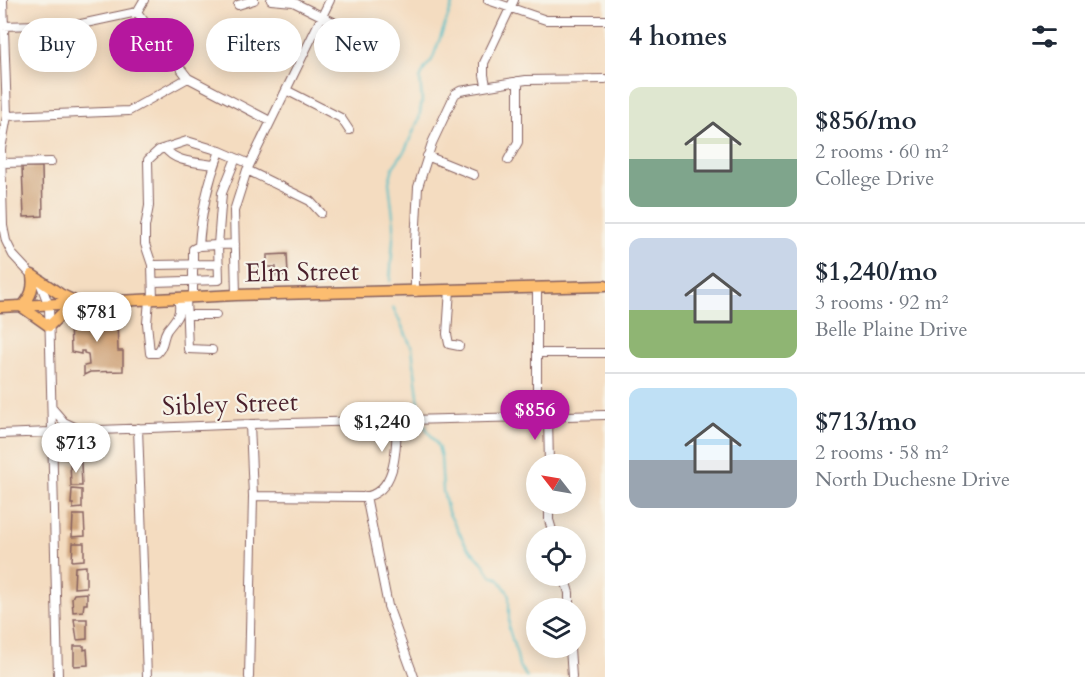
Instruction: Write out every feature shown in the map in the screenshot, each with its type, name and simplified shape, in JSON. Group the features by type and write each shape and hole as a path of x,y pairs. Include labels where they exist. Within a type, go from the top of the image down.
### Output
{"main road":[{"path":"32,275 77,304 50,326 22,307 34,286 32,275"},
{"name":"Elm Street","path":"0,307 236,295 605,286"}],"street":[{"path":"3,0 2,26 7,116 3,132 1,163 3,226 6,241 13,255 41,285 49,306 58,677"},
{"path":"2,26 81,24 137,12 144,0"},
{"path":"238,4 254,0"},
{"path":"271,0 293,2 321,17"},
{"path":"236,295 234,211 249,167 330,0"},
{"path":"488,0 512,4 555,22 605,20"},
{"path":"486,86 484,63 512,4"},
{"path":"137,12 188,78 270,121"},
{"path":"7,116 129,111 188,78"},
{"path":"415,292 418,187 427,156 456,94 460,91 518,81 605,79"},
{"path":"508,160 518,142 518,81"},
{"path":"286,90 340,118 349,130"},
{"path":"235,244 199,246 193,249 192,281 186,298 176,321 166,332 161,349 157,353 150,353 147,323 153,282 152,266 145,244 145,227 149,206 148,160 151,155 187,141 220,151 310,201 321,213"},
{"path":"165,148 170,155 179,159 214,165"},
{"path":"199,246 204,202 220,151"},
{"path":"427,156 474,175"},
{"path":"153,282 219,280 218,245 222,194 236,158"},
{"path":"1,163 51,162"},
{"path":"152,266 219,264"},
{"path":"537,287 537,417"},
{"path":"450,289 447,334 449,344 459,346"},
{"path":"186,298 188,349 212,350"},
{"path":"187,315 216,315"},
{"path":"538,353 605,353"},
{"path":"52,408 64,422 81,430"},
{"name":"Sibley Street","path":"0,434 250,424 605,415"},
{"path":"548,416 549,454"},
{"path":"253,496 366,496 373,494 382,487 392,472 396,450 397,420"},
{"path":"249,677 253,496 250,424"},
{"path":"138,428 147,677"},
{"path":"366,496 388,606 414,677"},
{"path":"571,658 572,677"}],"building":[{"path":"22,167 42,167 43,216 24,217"},
{"path":"287,254 288,275 276,276 276,267 267,267 267,255"},
{"path":"117,317 118,351 123,351 123,371 90,372 84,375 84,366 89,365 88,354 84,351 81,351 81,354 71,352 70,320 80,319 81,322 83,318"},
{"path":"71,441 81,441 81,460 69,460"},
{"path":"70,463 81,463 82,486 71,486"},
{"path":"72,489 82,490 82,508 73,509"},
{"path":"73,515 84,515 85,536 72,537"},
{"path":"73,543 84,543 84,560 72,561"},
{"path":"86,566 86,587 74,588 75,567"},
{"path":"87,593 87,604 84,604 83,611 73,612 74,594"},
{"path":"74,619 87,619 87,639 77,640"},
{"path":"74,646 84,646 84,650 87,649 88,665 74,666"}],"waterway":[{"path":"390,281 394,225 389,182 393,167 405,150 419,119 422,100 420,79 432,60 453,3"},
{"path":"393,307 412,348 420,412"},
{"path":"424,425 438,446 448,512 466,545 483,563 491,576 498,578 509,594 509,629 519,666 527,677"}]}
